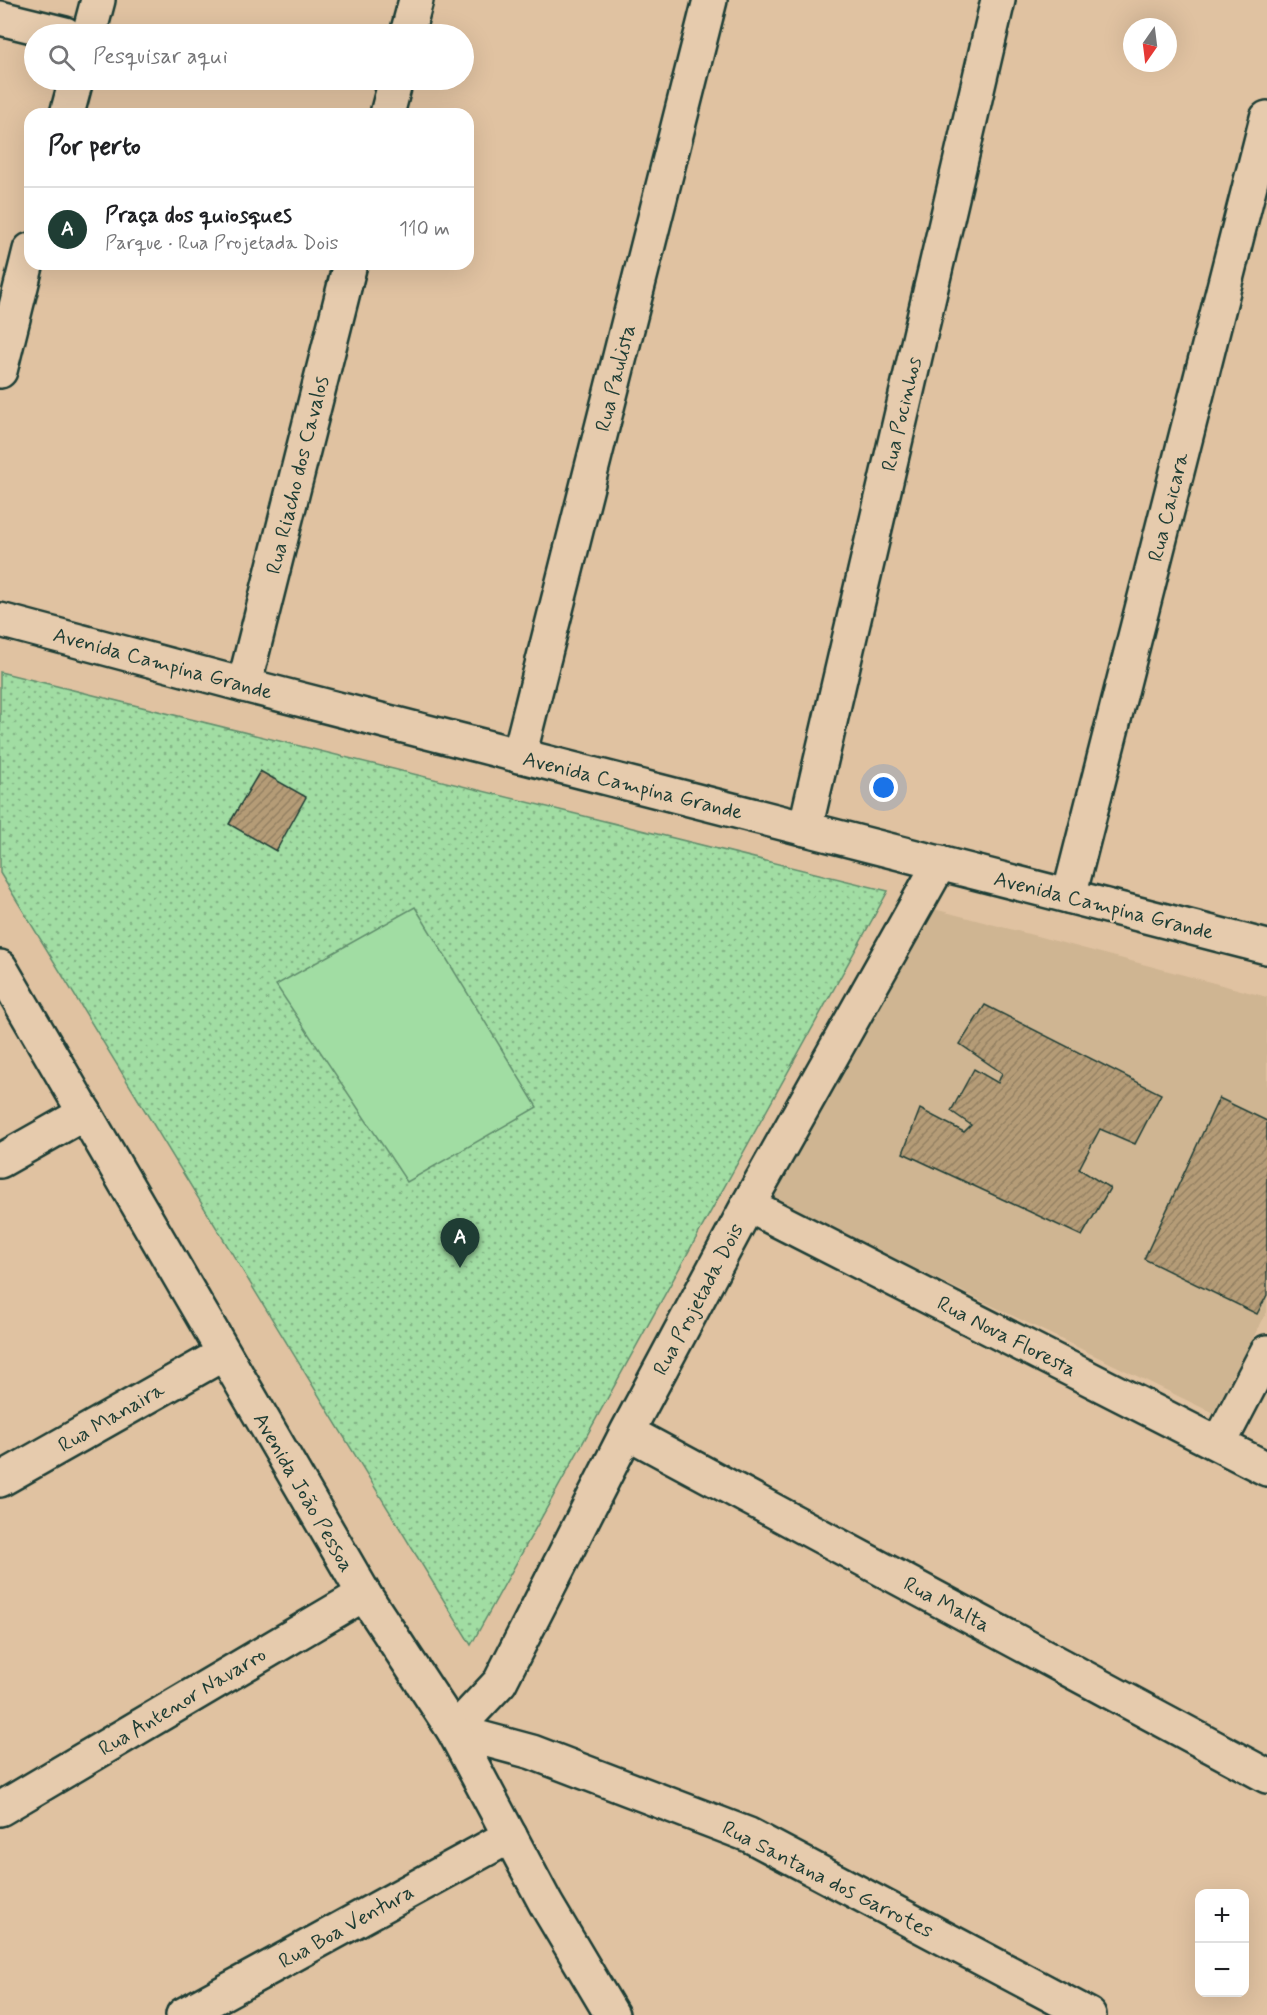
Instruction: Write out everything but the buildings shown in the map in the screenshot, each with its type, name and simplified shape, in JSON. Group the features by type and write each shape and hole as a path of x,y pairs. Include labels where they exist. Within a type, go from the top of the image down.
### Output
{"street":[{"path":"92,24 98,0"},
{"path":"410,24 416,0"},
{"name":"Rua Paulista","path":"519,756 710,0"},
{"name":"Rua Pocinhos","path":"805,829 998,0"},
{"path":"0,18 24,24"},
{"path":"69,108 73,90"},
{"path":"389,108 393,90"},
{"name":"Rua Caicara","path":"1069,896 1267,118"},
{"path":"0,371 8,304 24,265"},
{"name":"Rua Riacho dos Cavalos","path":"244,685 348,270"},
{"name":"Avenida Campina Grande","path":"0,620 519,756 1267,946"},
{"name":"Rua Projetada Dois","path":"454,1731 500,1682 627,1432 748,1205 940,863"},
{"name":"Avenida João Pessoa","path":"0,967 364,1594 454,1731 546,1904 612,2015"},
{"path":"0,1161 85,1113"},
{"name":"Rua Nova Floresta","path":"748,1205 1267,1468"},
{"path":"1219,1444 1267,1352"},
{"name":"Rua Manaira","path":"0,1480 223,1354"},
{"name":"Rua Malta","path":"627,1432 1267,1776"},
{"name":"Rua Antenor Navarro","path":"0,1809 364,1594"},
{"name":"Rua Santana dos Garrotes","path":"454,1731 532,1752 749,1835 1089,2015"},
{"name":"Rua Boa Ventura","path":"183,2015 510,1836"}],"shaded area":[{"path":"934,909 1267,997 1267,1312 1213,1413 766,1196"}],"green space":[{"path":"0,672 888,891 471,1645 0,873"},
{"path":"415,907 537,1107 407,1182 276,985"}],"place":[{"name":"Praça dos quiosques","path":"460,1268"}]}
